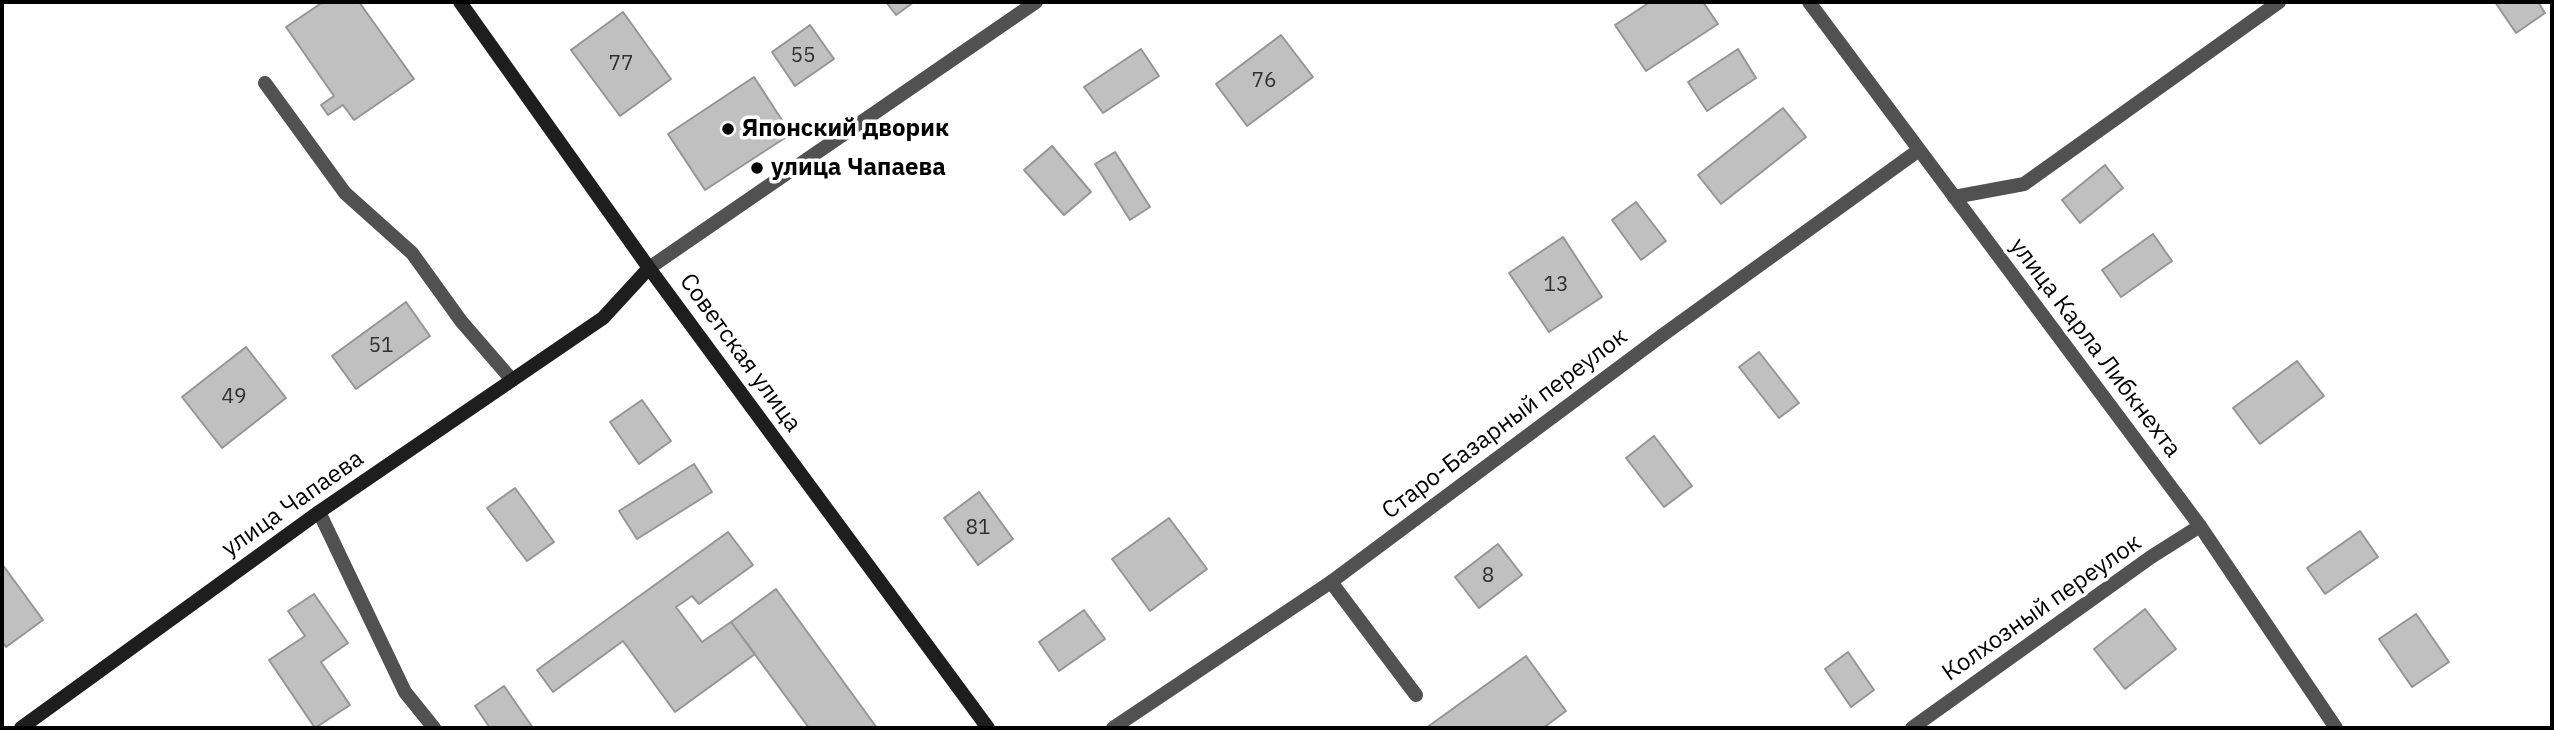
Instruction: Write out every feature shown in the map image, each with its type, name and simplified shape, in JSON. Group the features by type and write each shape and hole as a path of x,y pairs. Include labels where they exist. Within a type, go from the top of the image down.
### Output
{"street":[{"name":"Советская улица","path":"460,2 649,268 988,728"},
{"name":"улица Чапаева","path":"21,728 319,512 603,318 649,268 1036,2"},
{"name":"улица Карла Либкнехта","path":"1809,2 2200,526 2336,728"},
{"path":"1954,197 2024,184 2279,2"},
{"path":"265,83 345,193 412,253 461,321 512,380"},
{"name":"Старо-Базарный переулок","path":"1113,728 1331,582 1660,337 1919,150"},
{"path":"319,512 405,692 434,728"},
{"name":"Колхозный переулок","path":"1912,728 2151,557 2200,526"},
{"path":"1331,582 1416,695"}],"building":[{"path":"323,2 359,2 414,79 354,120 343,105 328,115 321,105 334,96 286,27"},
{"path":"886,2 914,2 896,15"},
{"path":"1650,2 1703,2 1718,24 1646,71 1615,25"},
{"path":"2495,2 2538,2 2545,13 2516,33"},
{"path":"623,12 671,79 620,116 571,50"},
{"path":"810,25 834,59 795,86 772,52"},
{"path":"1281,35 1313,77 1247,126 1216,84"},
{"path":"1141,49 1159,76 1103,113 1084,87"},
{"path":"1738,49 1756,78 1707,111 1688,82"},
{"path":"754,77 791,134 705,190 668,134"},
{"path":"1783,108 1806,137 1721,204 1698,175"},
{"path":"1052,146 1091,192 1064,215 1024,170"},
{"path":"1115,152 1150,207 1130,220 1095,164"},
{"path":"2105,165 2123,188 2080,223 2062,200"},
{"path":"1636,202 1666,241 1641,260 1612,220"},
{"path":"2153,234 2172,261 2121,297 2102,270"},
{"path":"1563,237 1602,297 1549,332 1509,273"},
{"path":"406,302 430,336 356,389 332,356"},
{"path":"246,347 286,398 222,448 182,397"},
{"path":"1759,352 1799,403 1779,418 1739,367"},
{"path":"2297,361 2324,396 2260,444 2233,408"},
{"path":"642,400 671,441 639,464 610,422"},
{"path":"1654,436 1692,486 1664,507 1626,458"},
{"path":"694,464 712,492 637,539 619,511"},
{"path":"515,488 554,542 527,561 487,508"},
{"path":"979,492 1013,539 978,565 944,518"},
{"path":"1169,518 1207,569 1150,611 1112,559"},
{"path":"2360,531 2378,557 2325,594 2307,568"},
{"path":"728,532 753,565 699,604 692,596 676,607 702,642 731,622 755,654 675,712 623,641 553,692 537,670"},
{"path":"1498,544 1522,575 1479,608 1455,577"},
{"path":"2,564 43,620 6,647 2,641"},
{"path":"776,589 877,728 809,728 731,622"},
{"path":"314,594 348,643 321,662 350,705 315,728 269,660 305,636 288,611"},
{"path":"2145,609 2176,649 2125,689 2094,649"},
{"path":"1084,610 1105,639 1059,671 1039,642"},
{"path":"2416,614 2449,662 2412,687 2379,639"},
{"path":"1848,652 1874,690 1851,707 1825,669"},
{"path":"1526,656 1566,711 1543,728 1426,728"},
{"path":"504,686 533,728 490,728 475,706"}],"place":[{"name":"Японский дворик","path":"728,129"},
{"name":"улица Чапаева","path":"757,168"}]}
